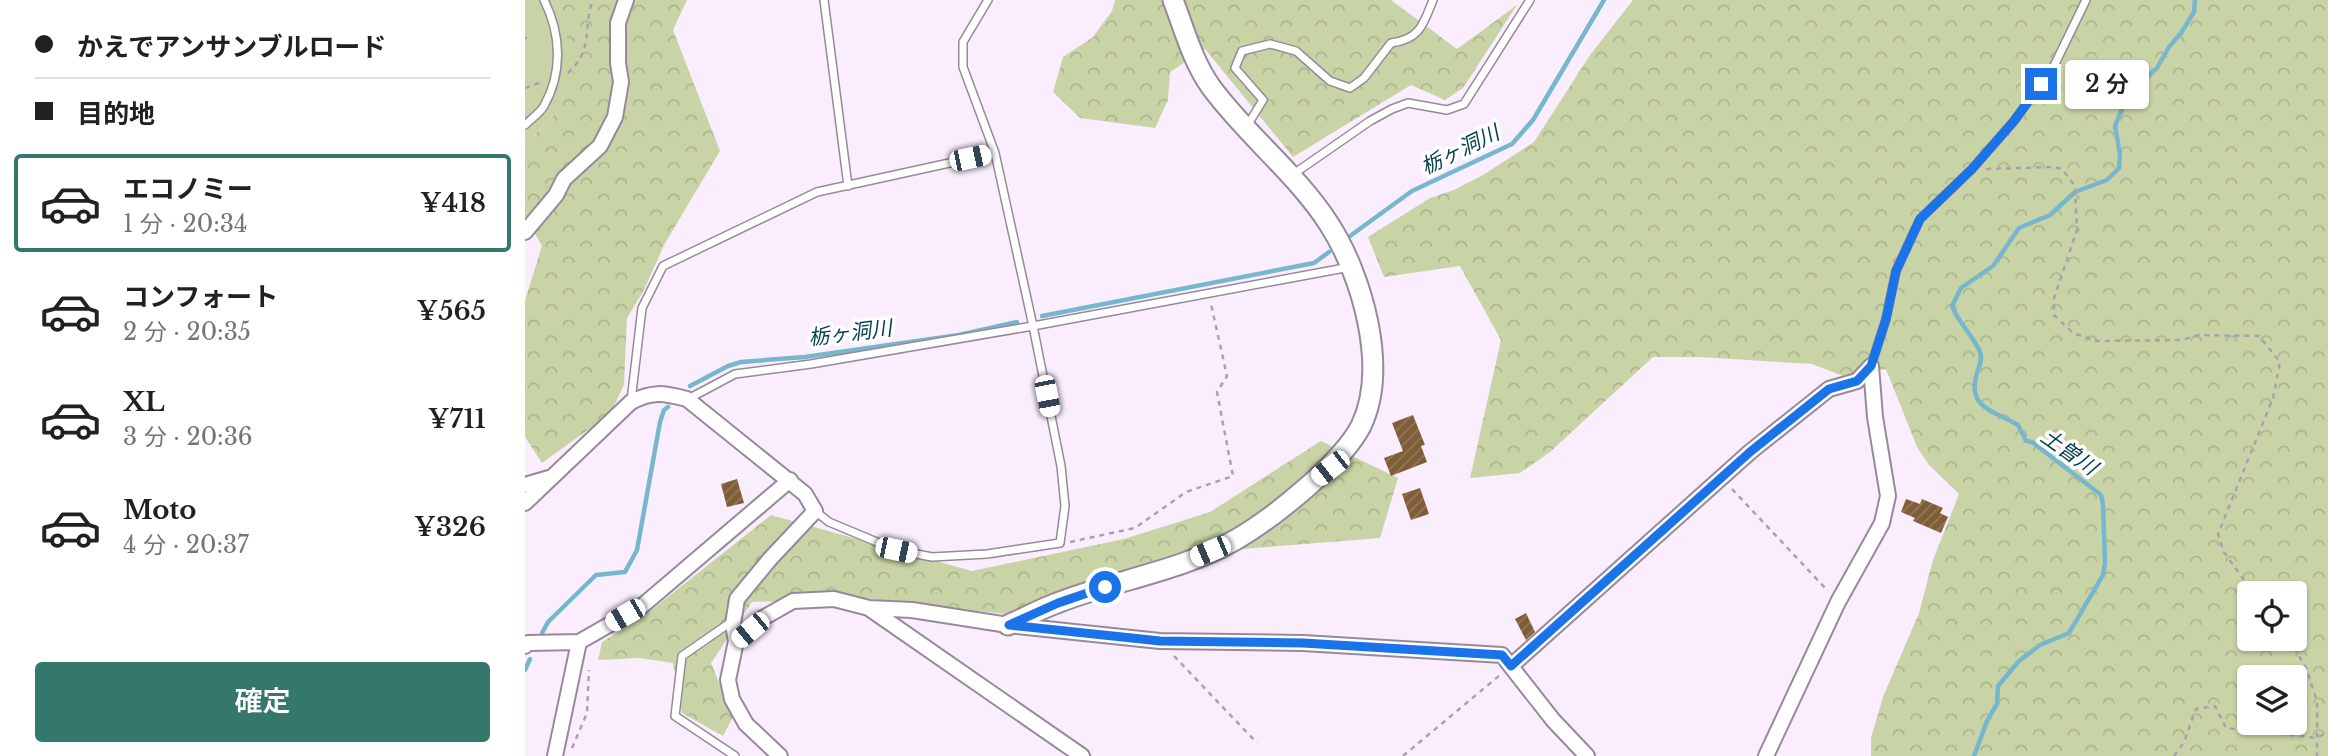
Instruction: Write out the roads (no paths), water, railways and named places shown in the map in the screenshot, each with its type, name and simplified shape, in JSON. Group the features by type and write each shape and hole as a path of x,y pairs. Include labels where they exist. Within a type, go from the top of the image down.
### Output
{"street":[{"path":"525,232 556,195 564,180 600,146 615,117 621,82 618,23 627,0"},
{"path":"1009,625 1058,603 1185,561 1235,540 1330,468 1360,426 1373,388 1370,342 1363,302 1344,249 1327,221 1291,176 1211,86 1194,55 1173,0"},
{"path":"1511,666 1750,452 1829,389 1857,381 1871,366"},
{"path":"1766,756 1838,602 1882,523 1888,496 1875,417 1871,366"},
{"path":"525,503 631,402 647,394 664,393 687,399 805,494 815,511 737,599 734,620 736,641 728,680 732,699 746,724 780,756"},
{"path":"525,485 551,477"},
{"path":"525,646 528,643 585,638 642,606 790,480"},
{"path":"736,641 763,618 793,601 834,599 869,608 912,610 1009,625 1160,641 1303,643 1502,655 1553,720 1587,756"},
{"path":"869,608 1082,756"},
{"path":"562,755 585,638"}],"lane":[{"path":"525,125 544,107 556,77 559,61 554,28 544,0"},
{"path":"824,0 848,186"},
{"path":"815,511 829,522 896,550 932,557 987,554 1060,543 1065,506 1061,466 1033,326 995,153 963,67 963,42 988,0"},
{"path":"1247,127 1263,100 1235,68 1242,51 1270,44 1296,51 1330,81 1350,88 1364,78 1391,43 1406,41 1422,29 1433,0"},
{"path":"1291,176 1370,121 1392,109 1408,103 1447,110 1464,104 1530,0"},
{"path":"1871,366 1886,319 1896,271 1920,219 1972,169 2014,121 2054,66 2087,0"},
{"path":"631,402 642,308 663,266 817,192 995,153"},
{"path":"687,399 736,374 1033,326 1352,267"},
{"path":"734,620 682,656 675,716 735,756"}],"waterway":[{"name":"栃ヶ洞川","path":"1350,236 1412,191 1512,144 1533,120 1604,0"},
{"name":"土曽川","path":"1974,756 1987,721 1997,704 1998,686 2019,661 2040,645 2069,633 2103,575 2103,505 2101,495 2032,442 2026,441 2018,425 1985,408 1979,402 1975,385 1981,355 1952,306 1961,288 1993,266 2019,228 2050,215 2075,192 2107,180 2119,168 2120,154 2115,126 2120,114 2130,92 2157,68 2181,33 2194,12 2195,0"},
{"name":"栃ヶ洞川","path":"1042,316 1314,263 1329,252"},
{"name":"栃ヶ洞川","path":"690,386 741,362 805,357 959,335 1017,322"},
{"name":"栃ヶ洞川","path":"542,633 548,622 596,575 625,572 637,550 660,422 664,410 668,407"},
{"name":"栃ヶ洞川","path":"525,670 530,659"}]}
